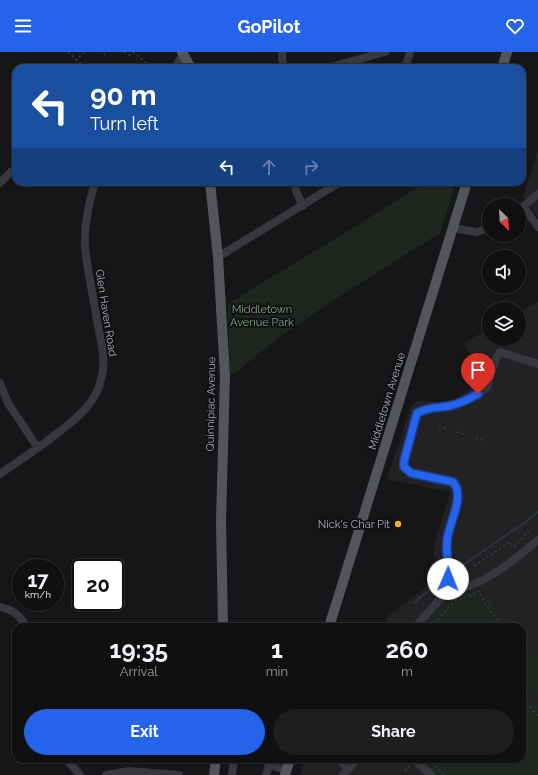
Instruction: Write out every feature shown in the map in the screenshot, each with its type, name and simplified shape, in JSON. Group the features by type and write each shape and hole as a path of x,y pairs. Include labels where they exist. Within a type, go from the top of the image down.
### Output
{"main road":[{"path":"503,64 507,52"},
{"path":"183,53 189,64"},
{"name":"Quinnipiac Avenue","path":"210,186 218,257 225,376 221,520 223,623"},
{"name":"Middletown Avenue","path":"330,623 466,186"},
{"path":"214,775 216,763"},
{"path":"285,773 289,763"}],"street":[{"path":"282,52 283,64"},
{"path":"342,64 385,52"},
{"path":"406,64 410,52"},
{"path":"176,64 183,53"},
{"path":"0,183 12,171"},
{"name":"Glen Haven Road","path":"0,474 38,448 85,410 93,400 101,379 103,368 103,351 85,243 86,218 89,200 94,186"},
{"path":"295,186 296,191 303,206"},
{"path":"218,257 334,186"},
{"path":"526,205 538,194"},
{"path":"526,214 538,227"},
{"path":"453,228 476,232 482,230"},
{"path":"418,623 447,590 449,568 447,543 448,534 457,504 458,488 453,482 411,473 404,467 404,461 417,413 425,408 450,406 465,401 478,394 487,387 496,358 500,352 538,364"},
{"path":"0,383 8,403 38,448"},
{"path":"447,590 462,588 478,582 517,558 538,540"},
{"path":"0,607 12,610 19,615 24,623"},
{"path":"70,763 80,775"},
{"path":"232,775 234,763"},
{"path":"413,763 431,775"},
{"path":"266,775 269,765 285,773"},
{"path":"106,775 129,772 178,775"}],"path":[{"path":"68,52 81,64"},
{"path":"77,61 84,52"},
{"path":"124,52 130,55 133,52 148,64"},
{"path":"439,426 449,429"},
{"path":"458,432 467,435"},
{"path":"476,438 486,441"},
{"path":"474,566 510,542 514,547 532,528"},
{"path":"435,623 454,602 480,591 481,597 485,604 501,623"},
{"path":"526,704 538,716"},
{"path":"405,771 411,763"},
{"path":"433,763 444,775"}],"shaded area":[{"path":"538,151 538,217 526,201 526,198 523,197"},
{"path":"538,302 538,775 300,775 304,763 526,763 526,623 386,623 388,616 438,578 433,550 450,492 387,479 411,406 417,401 444,402 458,397 471,389 478,371 464,343 482,333 482,346 526,346 526,308"}],"green space":[{"name":"Middletown Avenue Park","path":"419,186 455,186 440,233 343,294 275,340 235,373 230,374 228,304"},
{"path":"477,590 475,599 480,601 483,592 507,623 424,623 450,598"},
{"path":"526,649 538,658 538,696 526,684"},
{"path":"526,697 538,709 538,775 437,775 425,763 526,763"}],"waterway":[{"path":"454,571 538,512"},
{"path":"414,603 439,582"}],"place":[{"name":"Nick's Char Pit","path":"398,524"}],"route":[{"path":"448,579 449,568 447,543 448,534 457,504 458,488 453,482 411,473 404,467 404,461 417,413 425,408 450,406 465,401 478,394"}]}
